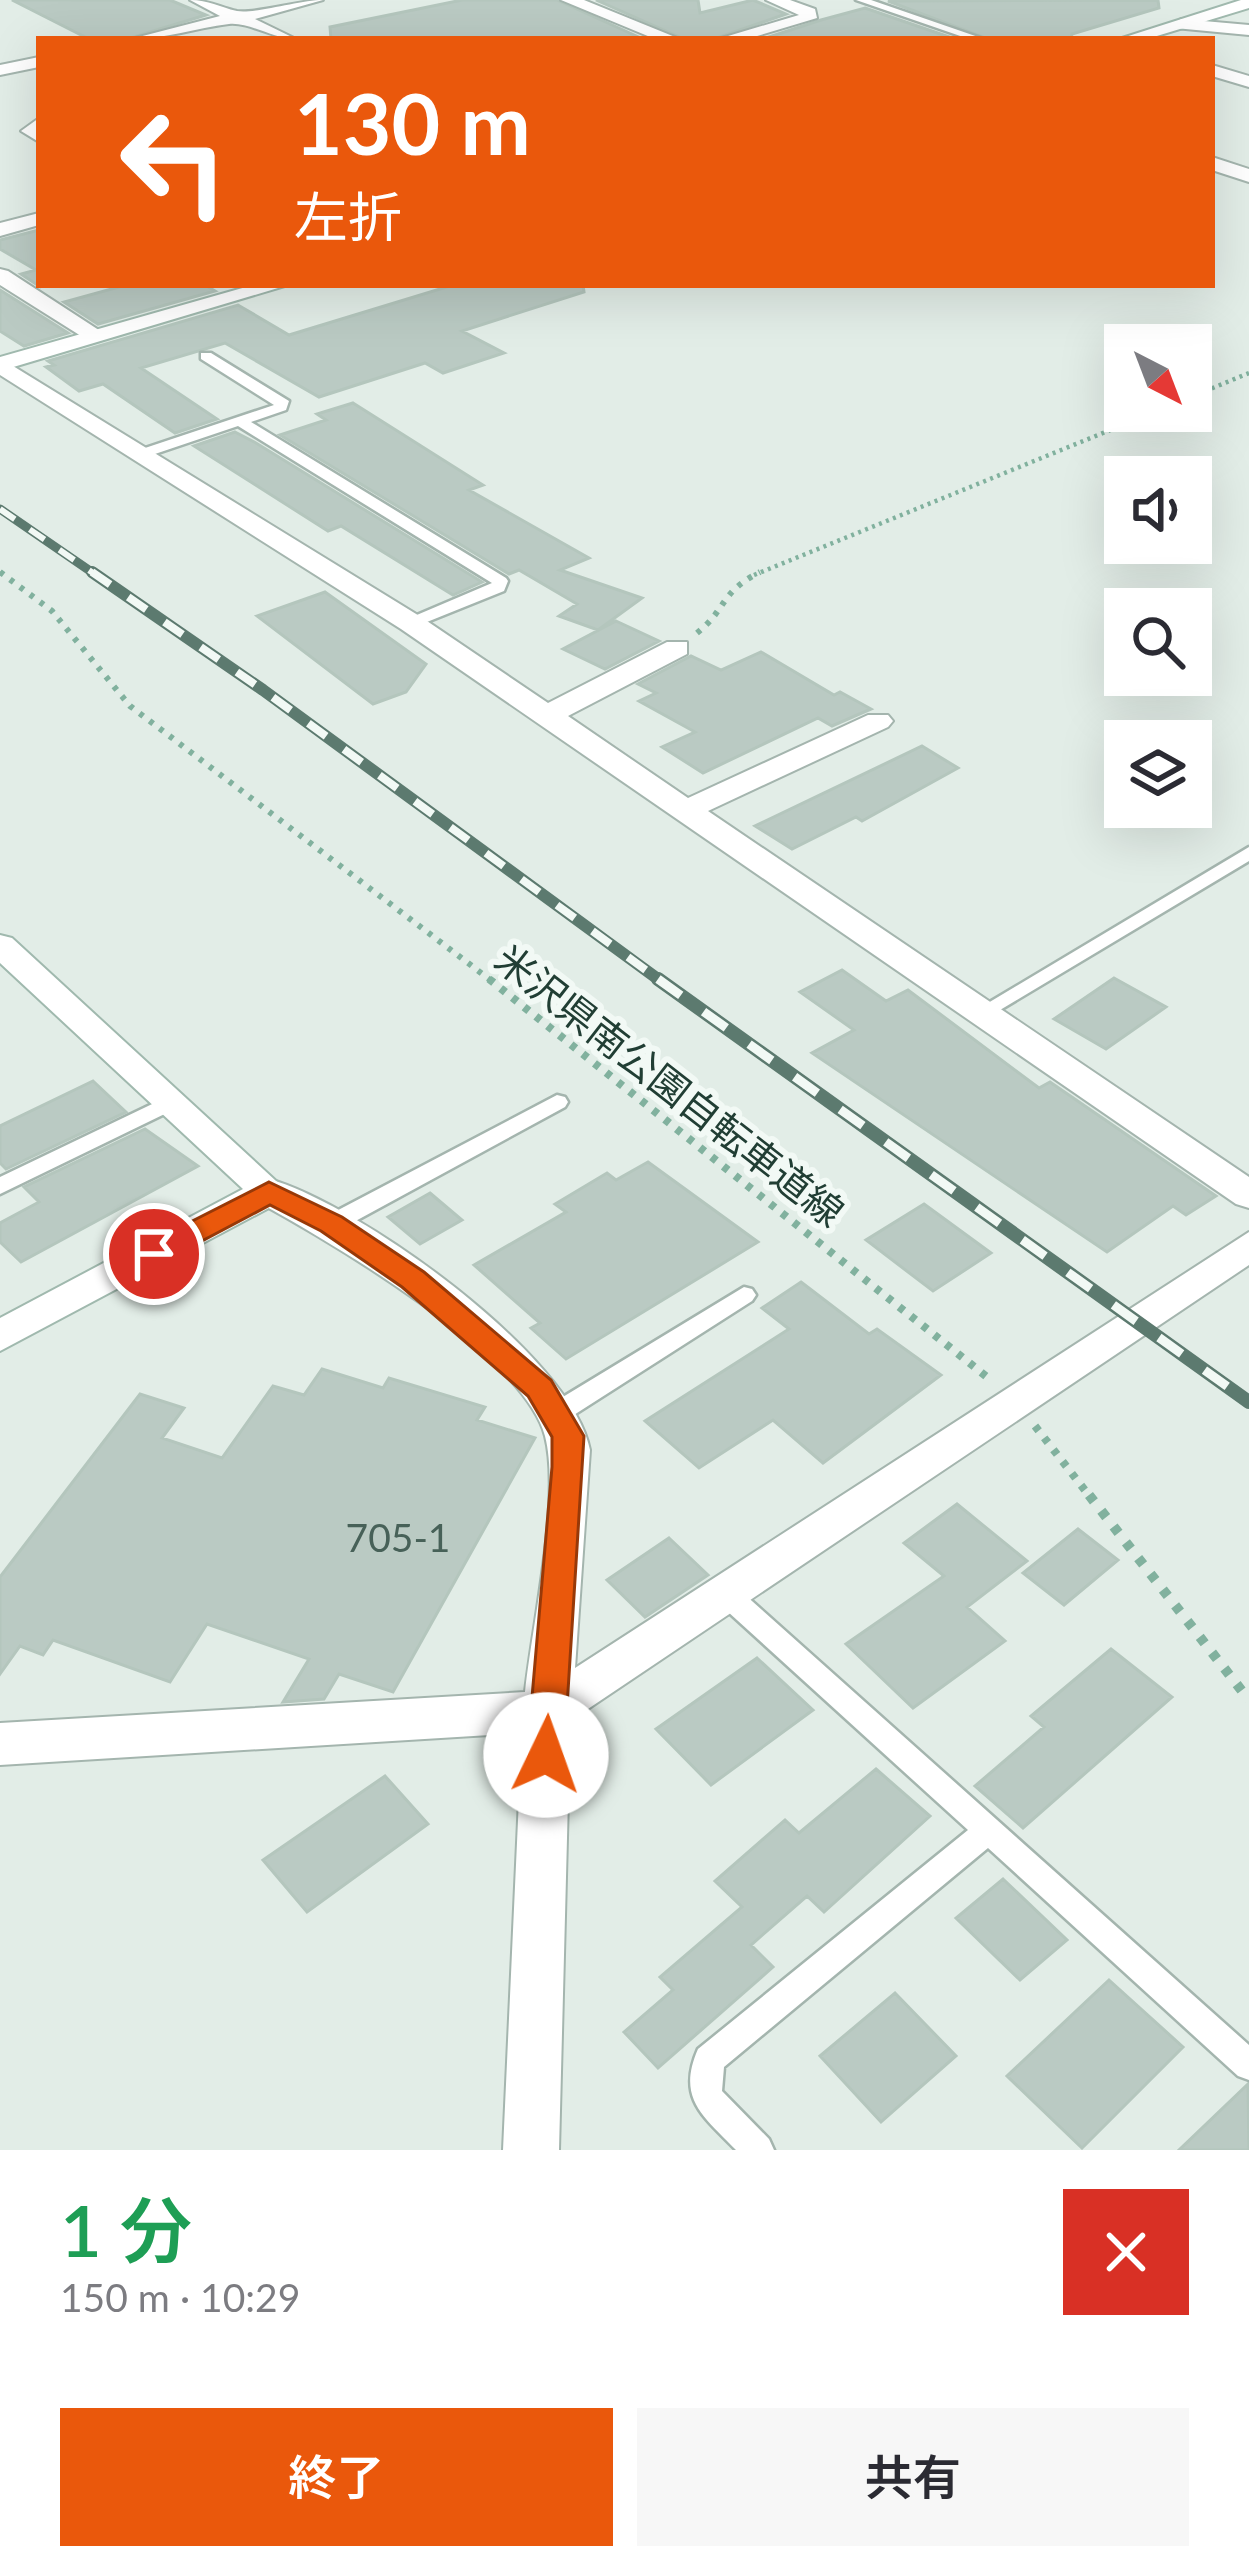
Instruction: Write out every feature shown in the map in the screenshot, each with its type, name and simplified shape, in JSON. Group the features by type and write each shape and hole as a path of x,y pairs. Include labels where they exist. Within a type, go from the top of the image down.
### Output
{"street":[{"path":"198,0 280,36"},
{"path":"153,36 314,0"},
{"path":"569,0 663,36"},
{"path":"739,36 808,18 809,13 774,0"},
{"path":"1168,0 1213,14"},
{"path":"1138,36 1249,3"},
{"path":"1180,24 1249,30"},
{"path":"0,70 36,63"},
{"path":"1215,71 1249,82"},
{"path":"1215,164 1249,176"},
{"path":"0,230 36,220"},
{"path":"0,276 97,336"},
{"path":"0,364 266,288"},
{"path":"0,364 412,623 682,812 1249,1195"},
{"path":"548,715 677,648"},
{"path":"682,812 878,721"},
{"path":"0,945 269,1192 331,1224 413,1280 512,1361 557,1413 568,1436 548,1711 531,2150"},
{"path":"0,1336 269,1192"},
{"path":"0,1744 548,1711 1249,1246"}],"lane":[{"path":"861,0 970,36"},
{"path":"144,453 280,407 282,401 206,356"},
{"path":"240,422 500,581 498,588 412,623"},
{"path":"983,1012 1249,854"},
{"path":"0,1186 171,1102"},
{"path":"331,1224 557,1102"},
{"path":"557,1413 744,1294"},
{"path":"724,1594 1249,2065"},
{"path":"758,2150 706,2097 709,2060 987,1832"}],"path":[{"path":"1212,389 1249,374"},
{"path":"677,648 716,618 727,591 756,574 1104,432"},
{"name":"米沢県南公園自転車道線","path":"0,572 52,611 130,706 610,1071 1014,1399 1249,1700"}],"building":[{"path":"12,0 170,0 206,15 137,36 83,36"},
{"path":"462,0 557,0 636,36 331,36 330,27"},
{"path":"596,0 698,0 700,13 753,0 786,14 723,36 677,36"},
{"path":"1158,0 1159,8 1072,36 980,36 888,1"},
{"path":"865,8 946,36 772,36"},
{"path":"36,231 36,270 0,249 0,240"},
{"path":"36,270 36,284 21,274"},
{"path":"115,288 215,291 98,324 64,302"},
{"path":"443,288 583,288 584,292 462,331 504,353 443,373 425,363 319,397 225,343 141,368 217,419 175,433 103,384 79,391 46,367 54,365 48,361 238,305 289,335"},
{"path":"0,290 68,333 24,346 0,331"},
{"path":"353,403 483,485 469,490 589,558 560,570 642,598 598,630 559,616 577,604 519,570 509,574 280,435 326,420 317,414"},
{"path":"235,432 482,582 453,595 341,526 328,531 194,446"},
{"path":"325,592 426,664 406,692 373,704 257,616"},
{"path":"616,621 659,641 605,669 563,649"},
{"path":"761,652 834,695 840,692 871,709 832,726 818,718 703,773 662,747 695,732 639,701 656,693 638,684 691,656 721,670"},
{"path":"922,746 958,768 862,821 856,817 792,849 755,826"},
{"path":"842,970 886,1001 908,990 1039,1088 1050,1082 1216,1196 1186,1215 1173,1206 1107,1252 812,1053 854,1030 800,992"},
{"path":"1114,978 1166,1007 1106,1049 1054,1019"},
{"path":"93,1081 126,1112 6,1169 0,1163 0,1126"},
{"path":"145,1129 198,1166 21,1262 0,1242 0,1223 39,1202 24,1187"},
{"path":"648,1162 758,1242 566,1359 531,1328 540,1323 474,1265 566,1212 555,1204 607,1173 616,1180"},
{"path":"430,1193 462,1220 420,1244 388,1217"},
{"path":"924,1204 991,1253 933,1291 866,1240"},
{"path":"801,1282 869,1334 877,1329 941,1375 823,1463 773,1420 699,1468 645,1421 789,1329 762,1308"},
{"path":"322,1369 383,1388 389,1378 485,1407 477,1420 535,1438 393,1692 339,1674 324,1699 283,1702 309,1659 207,1624 170,1682 53,1640 43,1655 20,1646 0,1674 0,1577 140,1394 184,1408 162,1438 222,1458 273,1386 304,1395"},
{"path":"957,1504 1027,1561 967,1607 1005,1641 913,1708 846,1644 944,1576 904,1543"},
{"path":"1078,1529 1118,1560 1064,1605 1023,1573"},
{"path":"669,1538 708,1575 645,1617 607,1580"},
{"path":"1111,1649 1172,1697 1023,1828 975,1786 1044,1727 1031,1716"},
{"path":"757,1658 813,1710 711,1785 656,1729"},
{"path":"876,1769 930,1816 824,1912 807,1896 751,1945 773,1967 658,2068 624,2032 673,1990 660,1977 742,1907 715,1881 785,1820 799,1833"},
{"path":"385,1776 428,1824 307,1912 263,1860"},
{"path":"1003,1879 1067,1940 1020,1980 956,1918"},
{"path":"1109,1980 1183,2047 1082,2148 1007,2076"},
{"path":"895,1993 956,2056 881,2122 820,2056"},
{"path":"1248,2084 1249,2150 1179,2150"}],"railway":[{"path":"0,509 96,575"},
{"path":"92,572 263,690 662,982"},
{"path":"658,979 1249,1402"}],"route":[{"path":"154,1254 269,1192 331,1224 413,1280 539,1388 568,1436 546,1755"}]}
